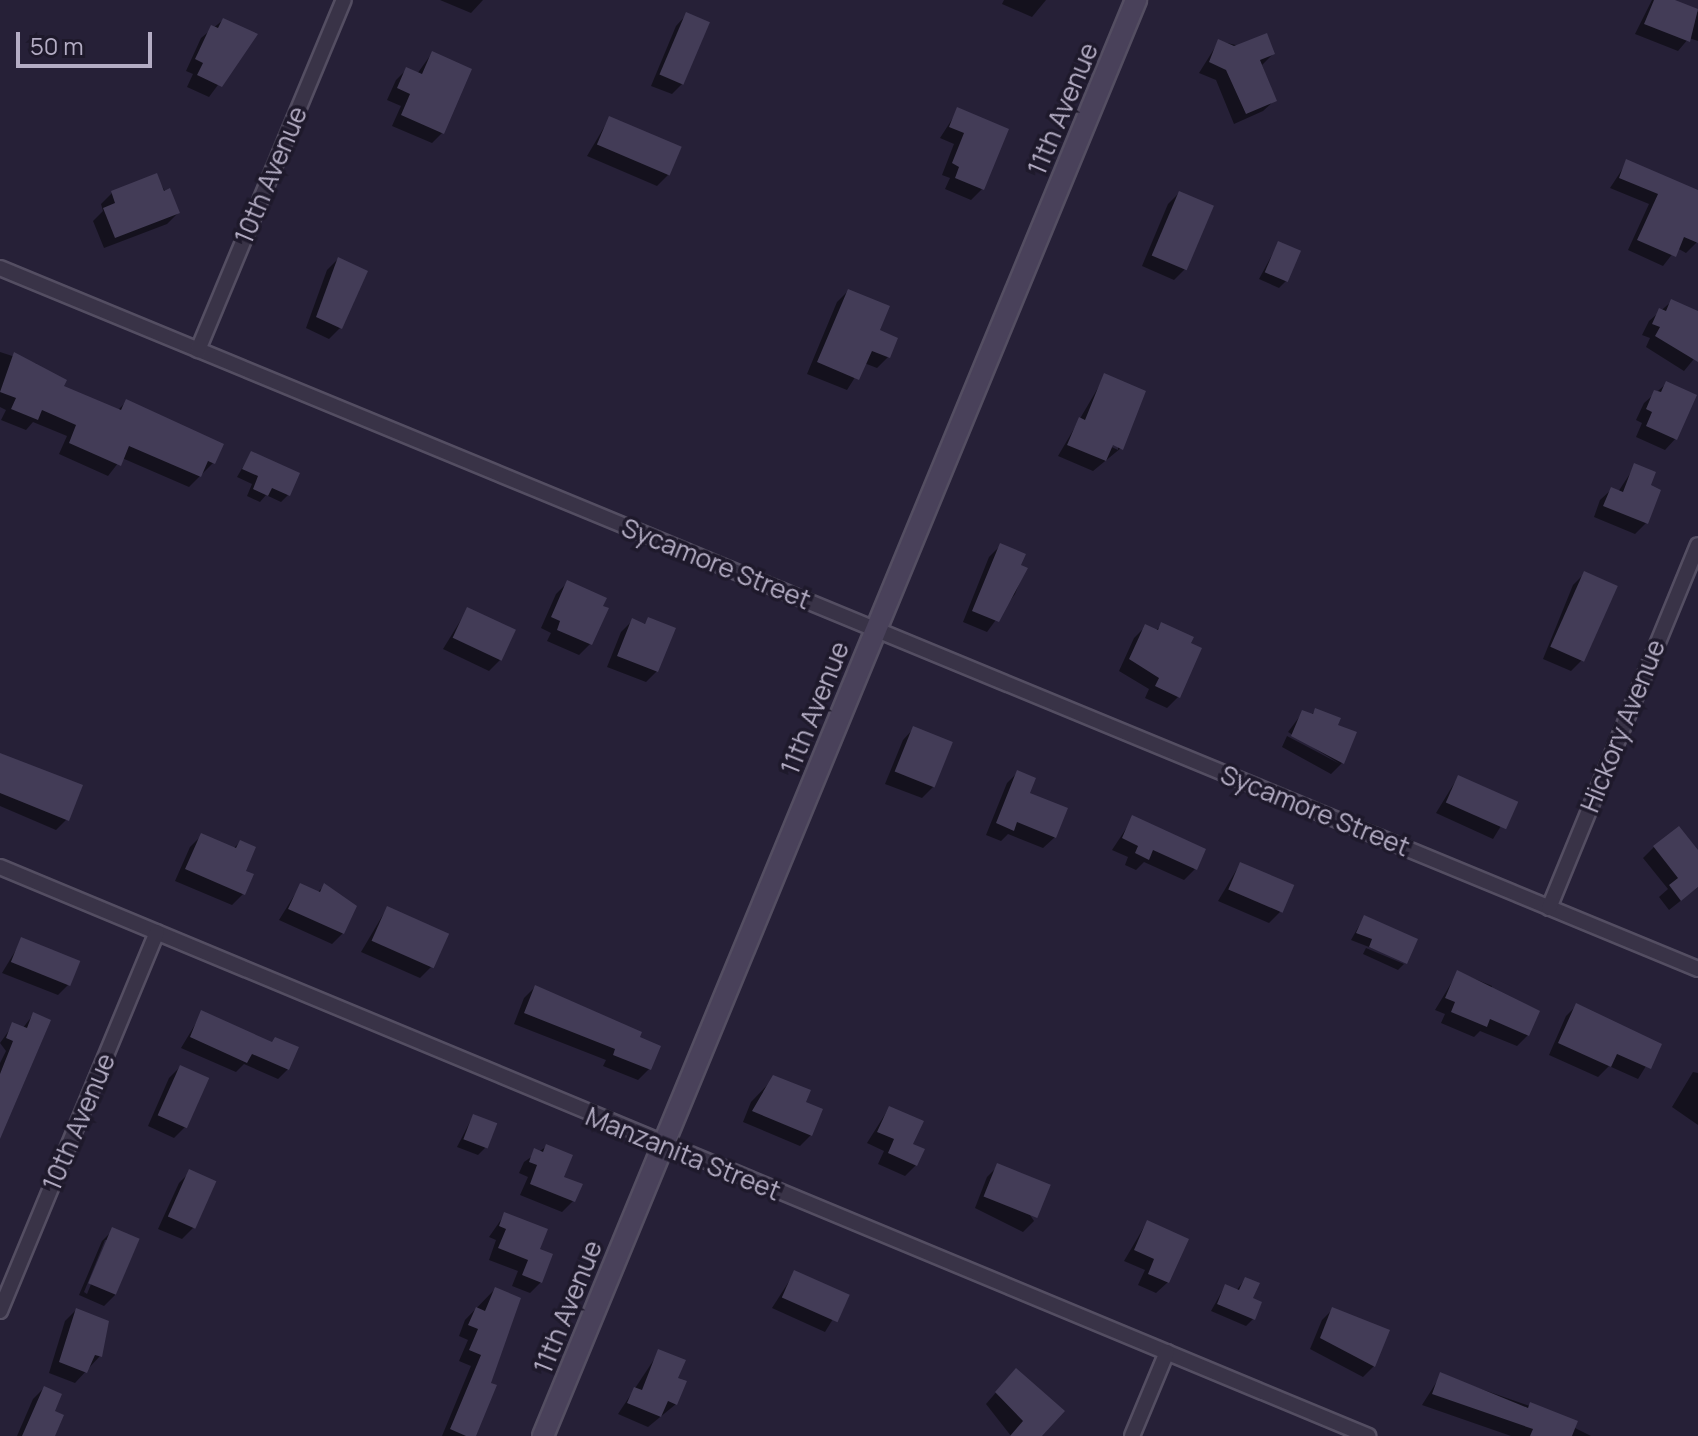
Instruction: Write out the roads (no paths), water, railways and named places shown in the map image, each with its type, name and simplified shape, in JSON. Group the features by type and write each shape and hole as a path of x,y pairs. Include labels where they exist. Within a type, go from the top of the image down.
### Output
{"main road":[{"name":"11th Avenue","path":"543,1436 1136,0"}],"street":[{"name":"10th Avenue","path":"198,350 344,0"},
{"name":"Sycamore Street","path":"0,268 1698,969"},
{"name":"Hickory Avenue","path":"1549,908 1698,545"},
{"name":"Manzanita Street","path":"0,867 663,1147 1368,1436"},
{"name":"10th Avenue","path":"0,1311 157,932"},
{"path":"1132,1436 1167,1352"}]}
